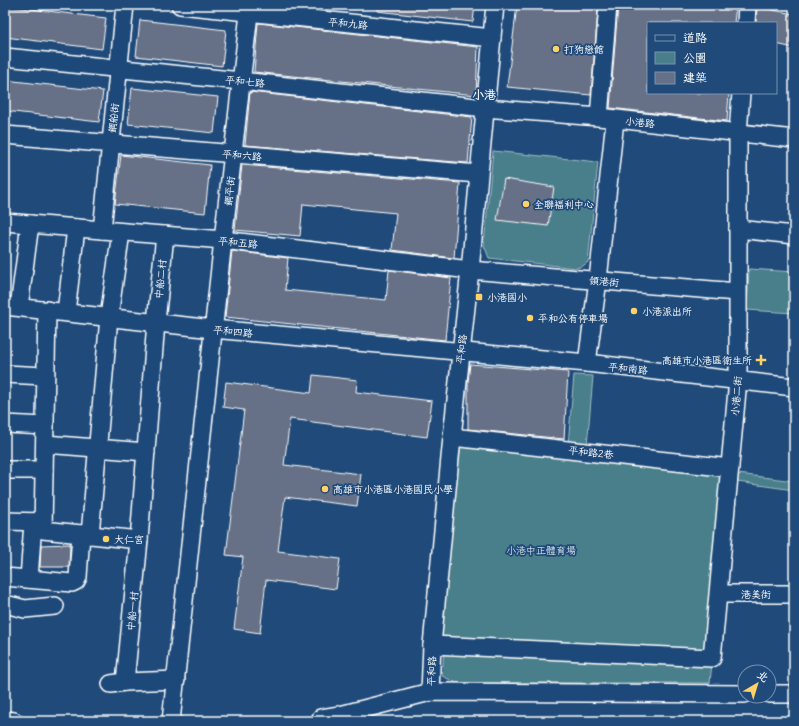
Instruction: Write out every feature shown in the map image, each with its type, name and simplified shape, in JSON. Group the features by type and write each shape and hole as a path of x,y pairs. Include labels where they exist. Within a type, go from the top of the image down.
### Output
{"street":[{"name":"鋼船街","path":"102,230 125,5"},
{"name":"平和九路","path":"180,5 250,9 492,38"},
{"name":"平和路","path":"430,692 432,645 495,5"},
{"path":"587,363 598,280 607,118 608,5"},
{"path":"746,22 747,5"},
{"name":"鋼平街","path":"171,721 223,240 250,9"},
{"name":"平和七路","path":"5,57 241,80 485,108"},
{"name":"小港二街","path":"432,645 712,658 738,380 738,133 741,94"},
{"name":"小港路","path":"485,108 607,118 794,139"},
{"name":"平和六路","path":"5,136 478,174"},
{"name":"平和五路","path":"5,222 223,240 470,270"},
{"path":"12,306 30,224"},
{"path":"66,312 76,228"},
{"path":"738,229 794,235"},
{"path":"5,577 72,583 76,581 78,577 86,534 98,448 109,317 121,232"},
{"name":"中船二村","path":"156,322 165,235"},
{"name":"領港街","path":"470,270 737,292"},
{"name":"平和四路","path":"12,306 214,329 461,352"},
{"path":"29,579 44,470 47,310"},
{"name":"中船一村","path":"156,322 139,540 118,683 176,680"},
{"name":"平和南路","path":"461,352 587,363 794,387"},
{"path":"5,374 46,376"},
{"path":"5,424 45,426"},
{"name":"平和路2巷","path":"452,437 730,468"},
{"path":"45,444 146,452"},
{"path":"5,470 44,470"},
{"path":"5,521 38,522"},
{"path":"38,522 43,530 139,540"},
{"name":"港美街","path":"719,594 794,594"},
{"path":"5,604 25,609 55,606"},
{"path":"320,719 340,718 430,692 737,694"},
{"path":"777,694 794,694"},
{"path":"5,720 14,721"}],"green space":[{"path":"493,151 598,162 588,262 583,266 576,268 489,258 484,245"},
{"path":"749,269 794,272 794,313 747,310"},
{"path":"574,375 593,376 587,447 568,445"},
{"name":"小港中正體育場","path":"452,442 727,471 711,656 434,641"},
{"path":"738,474 794,481 794,490 737,482"},
{"path":"444,650 712,663 710,683 457,683 442,676"}],"building":[{"path":"377,5 475,5 473,22 377,11"},
{"name":"打狗戀館","path":"517,5 595,5 598,10 591,95 507,87"},
{"path":"618,5 736,5 734,22 647,22 647,94 729,94 727,121 610,108"},
{"path":"5,6 106,18 102,49 5,37"},
{"path":"757,7 794,14 794,48 777,44 777,22 756,22"},
{"path":"140,20 226,30 222,66 136,56"},
{"path":"258,23 478,47 476,95 254,72"},
{"path":"5,80 103,91 99,122 5,111"},
{"path":"132,88 218,97 214,133 128,124"},
{"path":"250,92 472,117 468,163 245,145"},
{"path":"121,155 210,165 205,213 115,204"},
{"path":"242,165 460,183 454,258 392,250 396,213 303,204 300,236 235,230"},
{"name":"全聯褔利中心","path":"504,179 554,187 548,226 497,220"},
{"path":"232,251 288,258 285,290 386,300 389,270 451,278 445,340 225,317"},
{"path":"470,364 568,372 564,439 468,429 468,382"},
{"path":"313,375 357,380 356,392 432,401 427,437 290,419 284,465 361,474 357,506 285,497 278,551 340,559 336,589 266,580 260,633 234,629 243,557 226,555 244,410 223,407 226,382 311,393"},
{"path":"70,544 69,567 40,567 41,545"}],"place":[{"name":"打狗戀館","path":"556,49"},
{"name":"全聯褔利中心","path":"526,204"},
{"name":"小港國小","path":"479,297"},
{"name":"小港派出所","path":"634,311"},
{"name":"平和公有停車場","path":"530,318"},
{"name":"高雄市小港區衛生所","path":"761,360"},
{"name":"高雄市小港區小港國民小學","path":"325,489"},
{"name":"大仁宮","path":"106,539"}],"district":[{"name":"小港","path":"484,95"}]}
